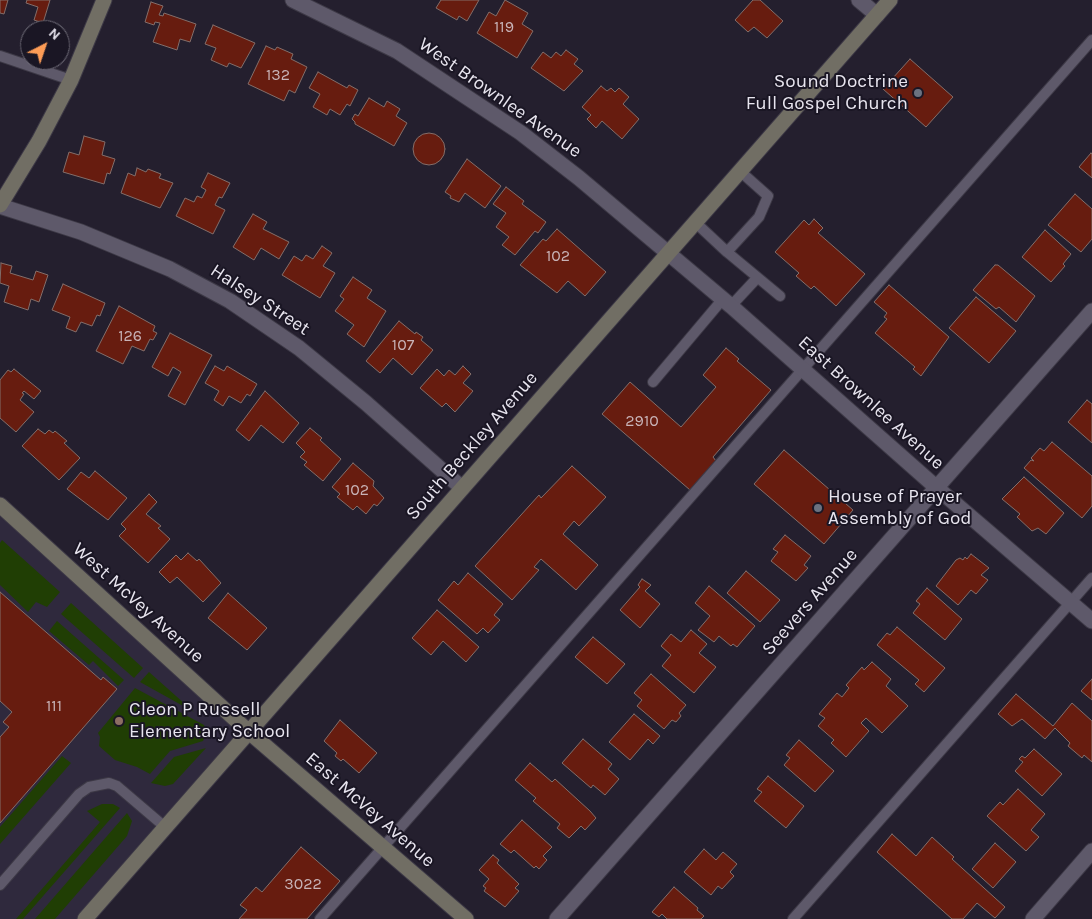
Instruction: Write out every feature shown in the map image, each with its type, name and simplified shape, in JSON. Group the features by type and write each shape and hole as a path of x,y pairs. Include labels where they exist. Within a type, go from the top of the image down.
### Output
{"street":[{"path":"0,205 40,141 71,80 104,0"},
{"name":"West Brownlee Avenue","path":"293,0 396,51 461,92 521,133 579,178 668,254"},
{"path":"859,0 876,16"},
{"name":"South Beckley Avenue","path":"85,919 890,0"},
{"name":"Halsey Street","path":"0,205 81,232 170,269 230,301 299,348 366,403 462,488"},
{"name":"East Brownlee Avenue","path":"668,254 1092,621"},
{"name":"Seevers Avenue","path":"557,919 1092,311"},
{"name":"West McVey Avenue","path":"0,505 248,731"},
{"name":"East McVey Avenue","path":"248,731 466,919"},
{"path":"1033,919 1092,851"}],"lane":[{"path":"320,919 1092,40"},
{"path":"0,56 71,80"},
{"path":"727,252 759,217 768,196 741,172"},
{"path":"696,222 727,252 780,296"},
{"path":"653,382 726,303 757,278"},
{"path":"793,919 1092,578"},
{"path":"0,886 79,794 89,788 109,783 117,786 165,827"}],"shaded area":[{"name":"Cleon P Russell Elementary School","path":"0,505 248,731 84,919 0,919"}],"green space":[{"path":"2,540 60,592 47,607 36,602 28,612 0,585 0,543"},
{"path":"71,603 143,668 134,678 61,614"},
{"path":"57,621 124,680 118,686 93,661 89,665 49,631"},
{"path":"149,672 194,712 140,682"},
{"path":"135,688 204,725 207,731 203,741 170,751 150,774 137,767 115,760 99,746 100,737 98,733"},
{"path":"206,748 173,784 165,786 151,783 174,757"},
{"path":"62,756 71,763 0,844 0,827"},
{"path":"102,804 113,804 120,808 23,919 16,919 100,822 87,811"},
{"path":"127,813 132,821 127,836 55,919 35,919"}],"building":[{"path":"0,0 8,0 4,14 0,13"},
{"path":"27,0 50,0 44,20 34,20 38,7 26,3"},
{"path":"441,0 479,0 467,21 459,16 457,20 436,8"},
{"path":"505,0 528,13 522,24 533,31 517,58 477,33 489,12 496,16"},
{"path":"753,0 760,0 783,21 767,38 754,27 748,32 735,20"},
{"path":"151,2 163,6 159,15 163,16 164,13 196,24 190,42 180,39 177,50 153,42 160,23 155,22 154,25 145,22"},
{"path":"213,25 255,43 241,68 229,63 227,67 211,60 216,48 205,44"},
{"path":"266,46 275,50 277,47 293,54 291,59 307,67 295,93 289,90 284,101 248,84"},
{"path":"566,50 578,59 574,64 583,71 564,91 531,68 543,52 551,58 556,52 561,56"},
{"name":"Sound Doctrine Full Gospel Church","path":"910,59 953,97 926,127 883,89"},
{"path":"318,72 347,88 349,85 358,90 350,106 347,104 340,115 330,109 327,115 313,107 320,94 309,88"},
{"path":"601,86 607,91 611,88 615,92 619,88 629,97 623,104 639,119 622,139 602,121 596,128 587,119 591,115 582,107"},
{"path":"369,98 384,107 387,101 400,109 396,116 407,123 394,146 355,124 352,119 355,114 358,116"},
{"path":"429,133 435,134 440,138 444,143 444,155 440,160 435,164 429,165 423,164 418,160 414,155 413,149 414,143 418,138 423,134"},
{"path":"84,136 105,142 102,155 115,159 110,174 107,173 104,184 63,172 69,152 79,155"},
{"path":"1092,154 1092,178 1079,167"},
{"path":"467,159 501,186 485,208 465,193 459,202 450,198 451,196 445,192"},
{"path":"137,168 146,172 148,169 161,174 159,178 173,183 160,208 121,193 128,173 135,176"},
{"path":"208,173 230,183 222,198 219,197 215,205 225,210 213,234 176,216 185,198 194,202 197,196 202,198 206,190 201,187"},
{"path":"506,187 524,201 522,204 546,222 538,233 535,231 515,255 502,245 509,237 496,227 506,213 493,204"},
{"path":"1075,194 1092,209 1092,239 1081,252 1048,225"},
{"path":"253,214 267,222 263,229 289,242 279,259 261,248 254,260 233,247"},
{"path":"814,219 823,228 818,233 865,274 836,306 814,286 811,289 796,276 799,273 775,252 804,220 809,225"},
{"path":"557,229 606,272 585,296 568,281 557,293 520,265 543,239 546,241"},
{"path":"1045,230 1071,254 1063,264 1065,266 1051,282 1022,257"},
{"path":"322,246 332,253 323,266 335,273 320,298 282,275 294,256 302,261 306,255 313,259"},
{"path":"1,263 12,266 10,273 33,280 36,271 48,275 39,302 31,299 28,310 4,302 9,286 0,283"},
{"path":"995,265 998,265 1035,296 1016,322 999,307 996,309 973,290"},
{"path":"353,277 372,290 367,298 386,311 364,347 347,334 354,325 335,311 344,299 340,296"},
{"path":"63,284 105,303 100,316 97,315 92,326 81,322 76,332 66,328 70,317 52,310"},
{"path":"889,285 949,337 921,376 913,369 915,367 875,333 887,319 884,317 887,313 874,302"},
{"path":"976,297 1016,331 989,363 949,328"},
{"path":"119,306 155,326 153,331 157,333 153,340 150,339 144,351 132,346 123,364 96,351"},
{"path":"399,321 415,334 416,332 423,337 421,340 433,350 412,375 393,358 380,373 366,361"},
{"path":"170,333 212,355 185,405 168,396 181,372 173,367 168,376 152,367"},
{"path":"726,348 739,359 737,361 771,390 713,457 716,461 690,490 602,414 630,382 681,427 716,387 703,375"},
{"path":"215,366 224,371 227,366 257,384 250,396 247,394 241,403 229,396 223,406 214,400 219,391 205,383"},
{"path":"463,366 471,374 463,383 473,391 455,412 446,403 442,407 420,388 437,369 444,376 449,370 455,375"},
{"path":"14,369 41,391 34,399 24,391 22,393 24,394 20,400 34,412 16,432 0,418 0,380 8,370 11,372"},
{"path":"265,391 299,423 283,443 261,425 249,441 236,430"},
{"path":"1087,400 1092,404 1092,443 1068,422"},
{"path":"310,428 341,459 323,481 304,465 307,462 300,457 305,452 296,443"},
{"path":"38,429 45,434 49,430 53,433 55,431 67,441 64,443 80,458 59,480 22,446"},
{"path":"1052,442 1092,476 1092,506 1082,518 1024,468 1031,460 1034,461 1031,458 1040,448 1044,451"},
{"path":"784,450 853,510 824,544 754,484"},
{"path":"353,463 374,481 373,486 384,498 377,506 374,504 366,514 357,506 353,510 337,497 340,494 332,487"},
{"path":"572,466 606,497 579,526 574,521 563,534 598,565 576,590 541,559 534,567 539,570 512,600 475,566 539,495 541,498"},
{"path":"95,471 127,498 108,520 67,489 81,472 89,478"},
{"path":"1024,477 1064,513 1046,534 1038,528 1032,531 1017,517 1020,514 1002,499"},
{"path":"149,494 157,502 146,514 161,526 158,528 170,539 148,563 119,536 126,529 121,524"},
{"path":"785,535 811,556 804,565 808,568 796,581 771,561 778,552 773,549"},
{"path":"188,553 197,561 199,559 221,583 203,602 177,577 170,583 159,572 176,555 181,560"},
{"path":"971,554 989,568 981,575 988,580 976,594 971,590 958,605 936,586 956,560 960,558 963,560 965,557 967,559"},
{"path":"746,571 780,600 760,622 727,593"},
{"path":"468,573 503,604 494,615 500,620 488,633 483,628 477,634 438,600 454,581 458,585"},
{"path":"642,579 651,585 645,591 660,604 640,628 620,610 640,587 638,585"},
{"path":"709,586 755,626 737,647 733,644 731,646 719,636 714,642 698,630 710,616 695,603"},
{"path":"927,588 962,619 945,640 913,613 920,604 916,601"},
{"path":"0,592 101,680 103,677 117,689 0,823 0,737 9,727 3,722 12,712 0,701"},
{"path":"228,593 267,628 247,650 208,618"},
{"path":"437,610 479,647 466,662 443,641 431,655 412,638"},
{"path":"897,627 945,668 924,692 915,684 919,680 877,645 887,633 890,635"},
{"path":"691,630 707,644 699,653 716,667 694,693 662,666 671,655 661,646 671,634 681,642"},
{"path":"593,637 625,664 607,684 575,657"},
{"path":"872,662 891,679 886,686 908,706 882,733 866,718 861,723 869,731 846,757 831,743 834,740 818,726 825,718 819,714 837,693 842,697 849,688 846,685 862,667 864,670"},
{"path":"651,674 686,705 679,713 681,716 676,722 672,720 664,729 637,706 642,700 634,693"},
{"path":"1092,679 1092,700 1081,691"},
{"path":"1016,694 1053,726 1072,703 1092,721 1092,762 1084,755 1082,758 1068,746 1070,743 1055,728 1045,739 1022,719 1012,726 998,714"},
{"path":"634,714 660,736 653,744 648,739 630,760 609,742"},
{"path":"340,720 377,753 359,773 343,759 341,761 335,756 337,753 324,741"},
{"path":"583,739 612,764 608,769 619,779 605,795 593,785 591,788 562,763"},
{"path":"799,740 834,771 815,792 784,765 790,758 786,755"},
{"path":"1034,749 1062,774 1042,796 1015,771 1023,762 1019,759 1022,756 1025,758"},
{"path":"530,763 552,782 555,779 596,818 585,830 581,826 569,838 557,828 560,824 533,801 536,798 515,780"},
{"path":"768,776 804,806 786,828 754,801 762,792 757,789"},
{"path":"1018,789 1045,814 1031,830 1039,837 1026,851 987,816 1000,802 1003,805"},
{"path":"522,820 552,847 543,856 547,860 539,869 536,866 534,868 514,850 511,853 500,844"},
{"path":"892,834 916,856 932,837 954,857 952,859 1005,907 995,918 977,903 963,919 952,919 877,852"},
{"path":"995,843 1016,862 993,888 972,869"},
{"path":"301,847 340,881 307,919 239,919 247,910 240,905 256,887 262,892"},
{"path":"704,849 716,860 723,852 737,864 730,872 734,876 722,889 718,886 711,895 684,872"},
{"path":"493,855 499,860 497,863 519,884 515,888 519,891 505,907 484,891 486,888 483,886 489,879 479,870"},
{"path":"674,887 698,908 697,910 704,916 701,919 667,919 662,914 659,917 652,912"}],"place":[{"name":"Sound Doctrine Full Gospel Church","path":"918,93"},
{"name":"House of Prayer Assembly of God","path":"818,508"},
{"name":"Cleon P Russell Elementary School","path":"119,721"}]}
